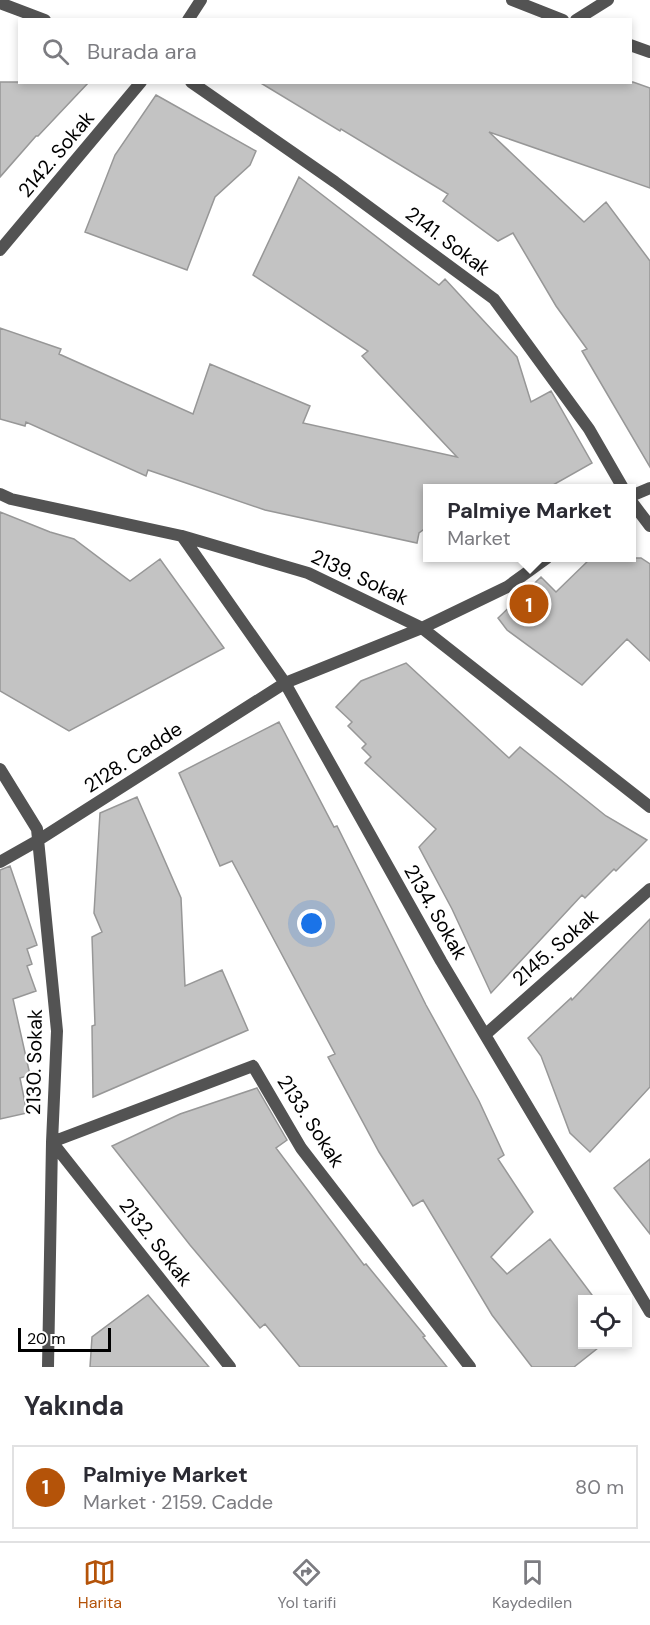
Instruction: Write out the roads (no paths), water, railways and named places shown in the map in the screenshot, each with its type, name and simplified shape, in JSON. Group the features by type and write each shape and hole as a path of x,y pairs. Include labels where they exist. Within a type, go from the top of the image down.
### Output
{"street":[{"path":"189,18 201,0"},
{"path":"512,0 558,18"},
{"path":"579,18 608,0"},
{"path":"0,3 40,18"},
{"path":"632,46 650,52"},
{"name":"2142. Sokak","path":"0,250 139,84"},
{"name":"2141. Sokak","path":"194,84 335,182 494,299 589,429 620,484"},
{"path":"636,494 650,488"},
{"name":"2139. Sokak","path":"0,494 11,499 182,536 308,573 422,628 650,807"},
{"path":"636,508 650,526"},
{"name":"2134. Sokak","path":"182,536 285,683 441,961 650,1312"},
{"name":"2128. Cadde","path":"0,862 37,842 285,683 422,628 507,587 541,562"},
{"name":"2130. Sokak","path":"0,769 37,829 57,1031 52,1142 48,1367"},
{"name":"2145. Sokak","path":"486,1034 650,889"},
{"name":"2133. Sokak","path":"52,1142 253,1066 301,1148 470,1367"},
{"name":"2132. Sokak","path":"52,1142 230,1367"}],"place":[{"name":"Palmiye Market","path":"529,604"}]}
